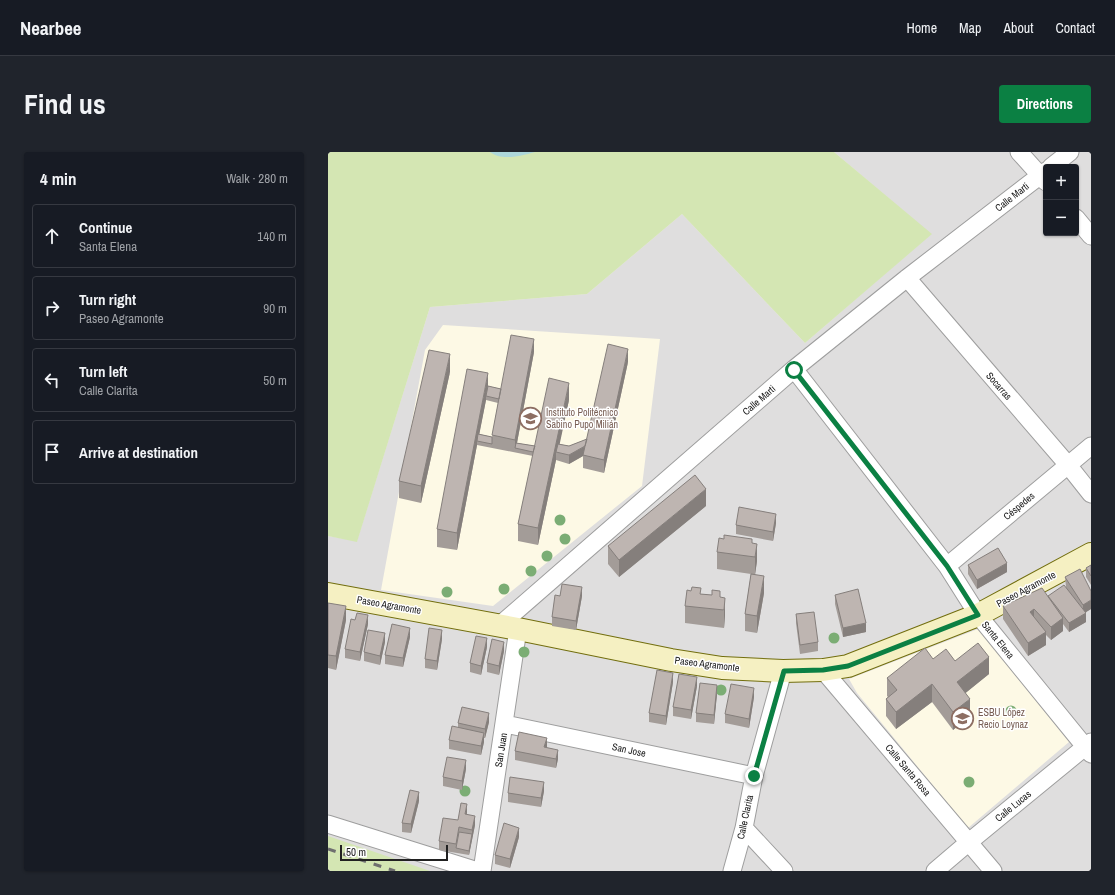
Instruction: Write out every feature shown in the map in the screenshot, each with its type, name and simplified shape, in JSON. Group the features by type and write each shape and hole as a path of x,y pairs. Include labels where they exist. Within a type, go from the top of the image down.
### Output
{"street":[{"path":"1019,152 1043,172"},
{"name":"Calle Marti","path":"1057,164 1070,152"},
{"name":"Calle Marti","path":"509,627 794,370 906,278 1043,176"},
{"path":"1079,222 1091,236"},
{"name":"Socarras","path":"906,278 1091,494"},
{"name":"Santa Elena","path":"794,370 947,566 978,615 1089,748"},
{"name":"Céspedes","path":"947,566 1091,446"},
{"name":"Paseo Agramonte","path":"328,594 509,627 672,660 722,668 784,671 823,670 848,666 978,615 1091,554"},
{"name":"San Juan","path":"482,871 505,724 509,627"},
{"name":"Calle Santa Rosa","path":"823,670 993,871"},
{"name":"Calle Clarita","path":"732,871 744,828 754,776 784,671"},
{"name":"San Jose","path":"505,724 754,776"},
{"name":"Calle Lucas","path":"935,871 969,842 1089,748"},
{"path":"328,824 478,871"},
{"path":"744,828 784,871"}],"shaded area":[{"path":"834,152 1091,152 1091,871 328,871 328,536 357,541 430,307 587,294 682,214 805,343 931,234"},
{"name":"Instituto Politécnico Sabino Pupo Milián","path":"443,325 660,339 642,486 493,606 381,590 425,350"},
{"name":"ESBU López Recio Loynaz","path":"978,629 1069,742 968,828 857,693 849,679"}],"green space":[{"path":"328,152 834,152 932,234 805,343 682,214 587,294 430,307 357,542 328,536"},
{"path":"328,836 430,871 328,871"}],"water":[{"path":"490,152 535,152 506,157 495,155"}],"building":[{"path":"511,335 534,339 515,440 492,435"},
{"path":"608,344 628,349 604,460 583,455"},
{"path":"429,350 450,354 421,486 399,481"},
{"path":"467,369 488,373 457,533 437,529"},
{"path":"549,378 569,383 538,528 518,524"},
{"path":"488,386 501,389 499,399 486,396"},
{"path":"478,434 492,437 492,444 477,441"},
{"path":"587,439 585,446 569,455 556,452 558,444 569,446"},
{"path":"516,443 535,446 533,452 515,448"},
{"path":"695,475 706,489 619,560 608,546"},
{"path":"739,507 776,514 773,532 736,525"},
{"path":"724,535 752,539 752,543 757,544 755,557 717,552 719,538 724,539"},
{"path":"998,548 1007,563 977,580 968,565"},
{"path":"1091,565 1091,576 1086,568"},
{"path":"1080,569 1091,591 1091,600 1083,605 1065,577"},
{"path":"751,574 764,576 757,616 745,614"},
{"path":"562,584 582,587 576,621 552,617 555,595 560,596"},
{"path":"1064,585 1086,613 1069,623 1048,596"},
{"path":"692,587 701,588 700,594 712,595 712,590 720,591 720,597 725,598 724,610 685,606 687,590 691,591"},
{"path":"1042,588 1063,618 1051,627 1034,609 1030,612 1046,632 1028,643 1003,606"},
{"path":"858,589 866,623 843,628 835,595"},
{"path":"328,603 346,606 336,656 328,655"},
{"path":"814,612 818,642 800,645 796,614"},
{"path":"357,613 368,615 360,652 345,649 351,619 355,620"},
{"path":"392,624 410,628 403,658 385,655"},
{"path":"429,628 442,630 437,661 425,659"},
{"path":"368,630 385,633 380,656 364,652"},
{"path":"476,636 487,638 481,666 470,663"},
{"path":"492,639 504,642 499,666 487,663"},
{"path":"978,643 989,657 957,682 970,699 953,712 932,684 896,712 886,699 897,690 887,678 925,648 933,659 946,649 955,661"},
{"path":"657,670 673,673 666,716 649,713"},
{"path":"679,674 697,677 691,710 673,707"},
{"path":"700,683 717,685 714,715 696,713"},
{"path":"731,684 754,688 749,719 725,714"},
{"path":"462,707 489,713 485,729 458,723"},
{"path":"452,726 484,733 481,746 449,740"},
{"path":"519,732 547,738 544,747 558,750 556,759 515,751"},
{"path":"447,757 466,760 462,781 443,777"},
{"path":"510,777 544,782 541,798 508,793"},
{"path":"410,790 419,792 411,824 402,823"},
{"path":"461,803 467,804 465,814 475,816 472,830 459,827 456,844 439,841 443,818 458,820"},
{"path":"504,823 519,828 510,859 495,855"},
{"path":"459,832 472,834 469,851 456,848"}],"railway":[{"path":"328,849 395,871"}],"place":[{"name":"Instituto Politécnico Sabino Pupo Milián","path":"531,418"},
{"name":"ESBU López Recio Loynaz","path":"963,718"}],"route":[{"path":"754,776 784,671 823,670 848,666 978,615 947,566 794,370"}]}
